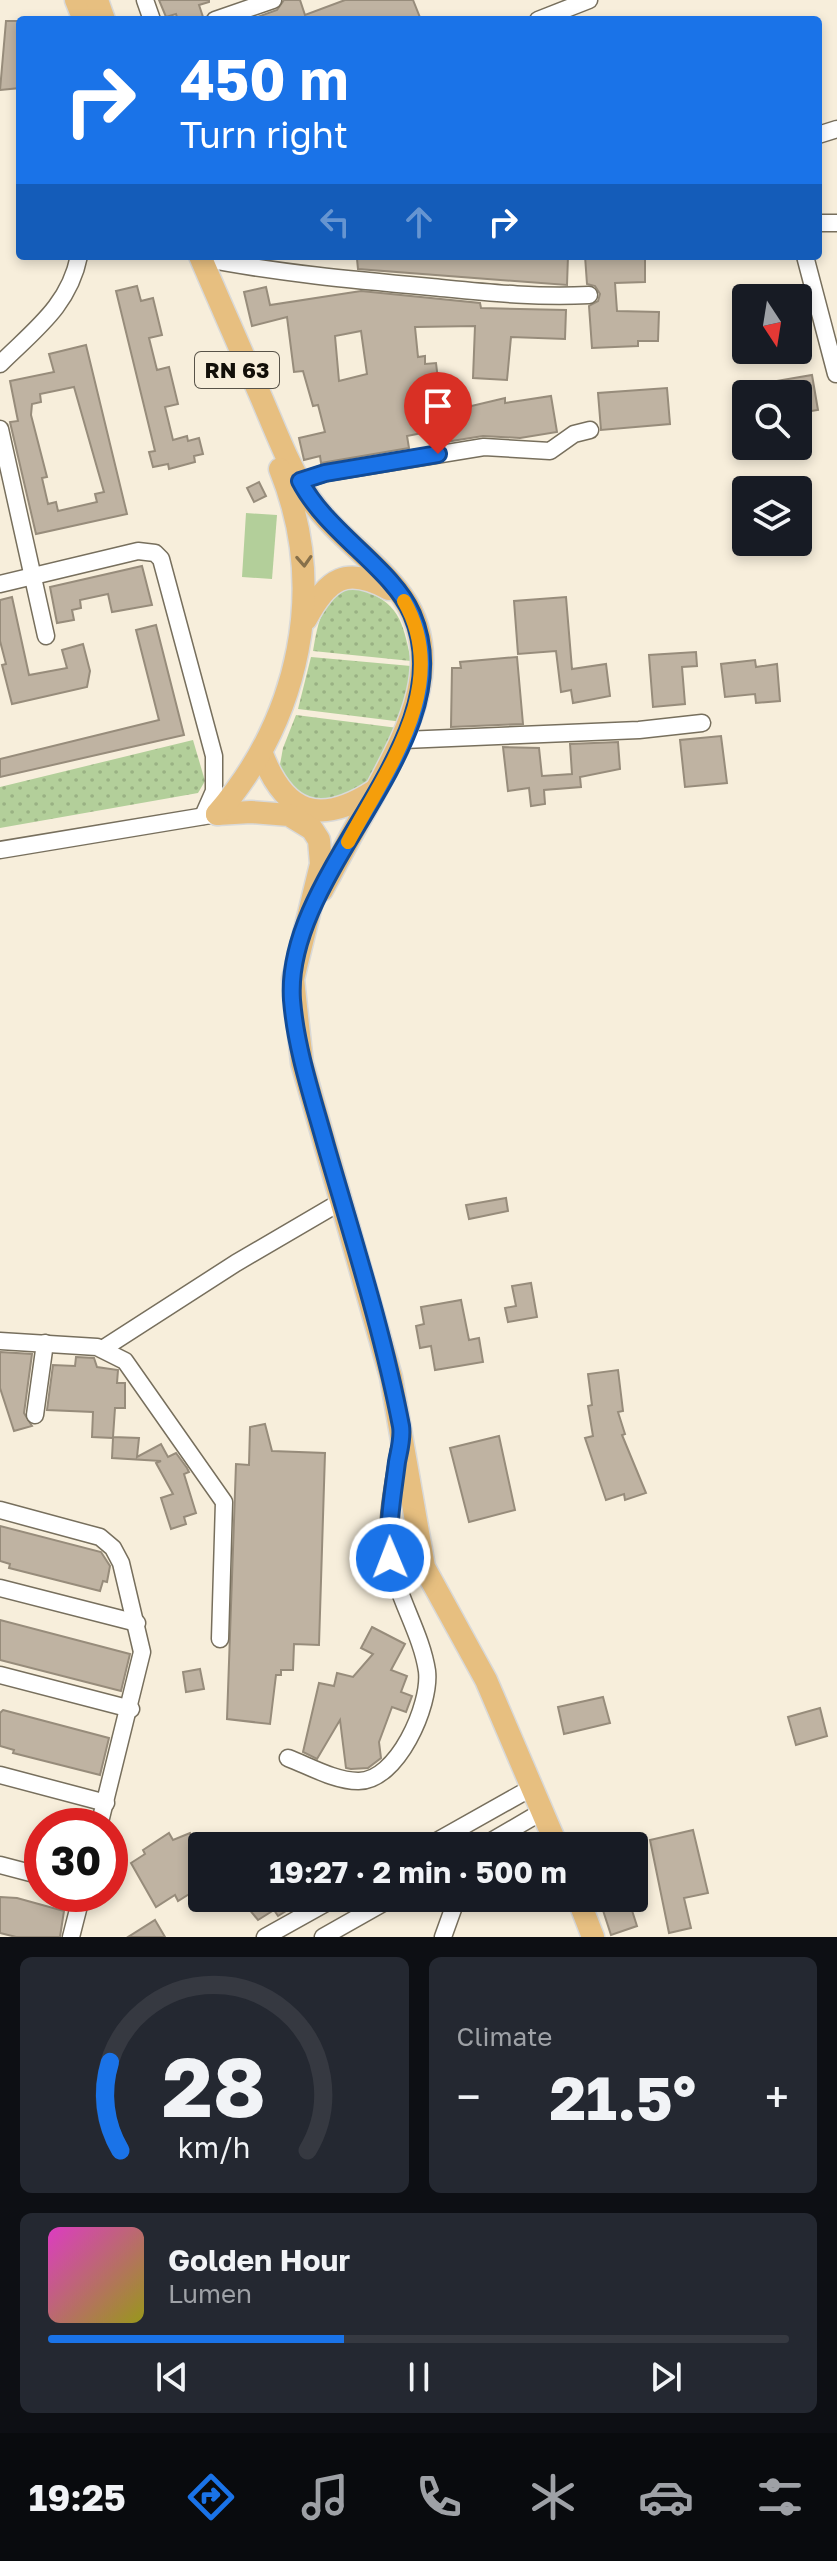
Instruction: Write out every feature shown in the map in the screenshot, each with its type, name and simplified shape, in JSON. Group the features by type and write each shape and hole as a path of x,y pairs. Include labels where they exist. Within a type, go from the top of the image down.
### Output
{"main road":[{"name":"RN 63","path":"197,260 294,483 401,595 412,615 422,667 414,713 404,740 306,919 295,959 292,999 302,1063 385,1355 402,1432 424,1567 479,1666 551,1832"},
{"path":"210,815 262,754 281,709 305,591 304,548 294,483"},
{"path":"298,634 318,596 341,579 369,579 401,595"},
{"path":"262,754 291,809 319,840 321,864 306,919"},
{"path":"210,815 291,809 332,812 351,806 376,790"},
{"path":"583,1912 593,1937"}],"street":[{"path":"227,16 273,0"},
{"path":"548,16 589,0"},
{"path":"0,364 59,307 72,283 78,260"},
{"path":"211,260 270,272 376,282 557,296 589,295"},
{"path":"806,260 836,374"},
{"path":"0,429 46,636"},
{"path":"294,483 325,473 484,447 550,451 578,432 590,430"},
{"path":"0,584 138,551 155,553 161,559 214,756 210,815 0,850"},
{"path":"404,740 639,730 702,723"},
{"path":"104,1348 236,1263 342,1201"},
{"path":"0,1341 104,1348 125,1361 224,1502 220,1639"},
{"path":"35,1415 45,1343"},
{"path":"288,1758 347,1780 373,1779 393,1763 422,1712 427,1670 394,1573 389,1543 402,1432"},
{"path":"0,1510 92,1534 107,1542 121,1563 137,1623 141,1666 104,1808"},
{"path":"0,1588 137,1623"},
{"path":"0,1675 131,1709"},
{"path":"0,1775 106,1803"},
{"path":"453,1832 533,1787"},
{"path":"507,1832 543,1811"},
{"path":"476,1819 481,1832"},
{"path":"0,1865 24,1871"},
{"path":"71,1937 77,1912"},
{"path":"265,1937 310,1912"},
{"path":"323,1937 367,1912"},
{"path":"443,1937 452,1912"}],"green space":[{"path":"246,513 277,515 272,579 242,577"},
{"path":"358,587 382,600 396,614 405,634 411,661 313,651 324,610 337,595"},
{"path":"311,657 411,666 403,722 298,709"},
{"path":"296,715 398,728 371,778 349,801 300,801 279,770 283,748"},
{"path":"193,740 205,781 198,793 0,828 0,787"}],"building":[{"path":"159,0 209,0 199,5 203,16 166,16"},
{"path":"284,0 300,0 305,15 345,0 413,0 419,16 260,16 277,10"},
{"path":"6,21 16,21 16,88 0,90"},
{"path":"357,260 568,260 567,285 358,269"},
{"path":"585,260 645,260 645,282 615,283 617,311 659,312 658,341 638,341 638,346 592,348 589,306 598,301 600,294 595,286 587,284"},
{"path":"137,286 141,301 153,298 162,335 149,338 157,370 169,367 178,404 165,407 173,440 187,436 188,441 199,438 203,454 194,456 195,462 169,469 168,464 153,467 149,452 155,451 116,291"},
{"path":"266,287 270,305 361,291 480,303 481,308 566,310 565,339 511,337 507,380 473,378 475,326 415,327 418,357 425,356 425,364 436,363 442,413 505,398 505,403 551,396 557,432 520,438 483,436 439,443 437,430 407,436 409,448 321,463 320,456 304,460 299,438 325,432 318,405 313,406 303,371 294,372 287,317 252,326 244,292","holes":["361,331 367,374 339,381 335,336"]},
{"path":"86,345 127,514 36,534 10,422 18,421 10,381 54,372 49,354","holes":["74,387 104,492 95,494 97,502 58,511 56,502 48,504 42,478 47,477 31,415 32,404 41,402 40,394"]},
{"path":"812,375 818,410 812,411 812,380 782,380"},
{"path":"667,388 670,424 601,430 598,393"},
{"path":"259,482 266,496 254,502 247,488"},
{"path":"142,566 152,605 112,612 108,594 80,600 81,608 72,610 74,620 57,623 50,587"},
{"path":"12,597 29,675 67,668 62,650 83,644 90,671 87,687 12,704 2,665 6,664 0,641 0,600"},
{"path":"566,597 572,669 606,664 610,696 573,703 571,690 561,692 556,651 518,654 514,601"},
{"path":"156,625 184,735 0,777 0,759 159,720 136,630"},
{"path":"696,652 697,666 682,667 685,704 653,707 649,655"},
{"path":"517,657 523,724 451,727 452,668 461,668 460,662"},
{"path":"755,660 756,667 777,664 780,701 756,703 755,694 725,697 721,664"},
{"path":"721,736 727,783 685,787 680,740"},
{"path":"618,742 620,769 580,777 581,787 544,790 545,804 531,806 529,788 508,791 503,747 539,748 542,776 572,774 570,744"},
{"path":"506,1198 508,1211 469,1219 466,1205"},
{"path":"531,1283 537,1317 508,1322 505,1308 516,1306 512,1286"},
{"path":"461,1300 469,1340 479,1338 483,1362 435,1370 431,1346 420,1348 416,1326 424,1324 421,1307"},
{"path":"0,1352 32,1354 24,1413 32,1426 14,1431 0,1388"},
{"path":"76,1357 94,1358 97,1367 118,1370 117,1383 125,1383 125,1408 115,1408 113,1437 139,1438 137,1457 161,1444 168,1457 176,1453 187,1468 189,1472 184,1474 196,1513 184,1517 186,1524 171,1529 161,1498 173,1494 156,1463 161,1461 112,1458 113,1438 92,1437 93,1412 47,1410 53,1365 75,1366"},
{"path":"618,1370 623,1411 618,1412 625,1434 622,1435 646,1493 625,1500 624,1494 606,1500 585,1438 593,1436 588,1406 592,1405 588,1374"},
{"path":"265,1424 272,1451 325,1453 319,1645 294,1644 293,1670 281,1670 281,1675 276,1675 270,1724 227,1719 236,1464 249,1465 250,1427"},
{"path":"499,1436 515,1510 469,1522 450,1448"},
{"path":"0,1526 101,1552 110,1566 107,1582 103,1581 100,1591 9,1568 10,1564 0,1561"},
{"path":"0,1620 130,1654 121,1691 0,1660"},
{"path":"372,1627 405,1644 391,1670 407,1676 401,1692 412,1696 406,1712 392,1707 379,1742 381,1758 368,1768 351,1769 346,1768 340,1720 317,1759 303,1752 319,1683 334,1686 337,1673 353,1677 373,1654 361,1648"},
{"path":"200,1669 204,1689 186,1692 183,1672"},
{"path":"603,1697 610,1723 564,1734 558,1707"},
{"path":"820,1708 827,1736 796,1745 788,1717"},
{"path":"3,1710 109,1738 100,1775 13,1753 14,1750 0,1746 0,1713"},
{"path":"693,1830 708,1893 684,1898 691,1928 669,1933 650,1840"},
{"path":"169,1833 173,1840 188,1834 188,1895 178,1901 175,1895 156,1907 131,1863 145,1854 143,1850"},
{"path":"0,1897 24,1900 24,1912 64,1912 60,1937 16,1937 0,1933"},
{"path":"251,1912 271,1912 258,1920"},
{"path":"604,1912 632,1912 637,1926 611,1935"},
{"path":"155,1920 165,1937 128,1937"}],"slow traffic":[{"path":"348,842 404,740 420,691 422,667 418,640 412,615 404,601"}],"route":[{"path":"390,1558 389,1527 402,1432 391,1377 302,1063 292,999 295,959 306,919 404,740 420,691 422,665 412,615 401,595 322,515 300,481 325,473 438,454"}]}
